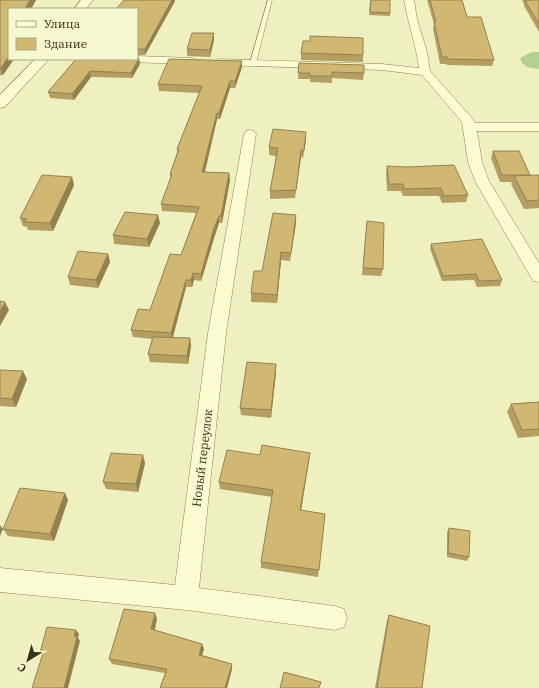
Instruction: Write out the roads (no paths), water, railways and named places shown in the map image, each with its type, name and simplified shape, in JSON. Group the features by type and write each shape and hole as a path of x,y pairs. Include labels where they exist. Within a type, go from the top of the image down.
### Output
{"main road":[{"path":"81,8 87,0"},
{"path":"0,104 41,60"}],"street":[{"path":"409,0 412,19 422,52 425,72 468,121 475,162 482,181 539,277"},
{"path":"138,59 382,67 425,72"},
{"path":"470,126 539,127"},
{"name":"Новый переулок","path":"186,598 190,552 217,333 250,134"},
{"path":"0,580 186,598 335,618"}],"lane":[{"path":"252,63 270,0"}]}
